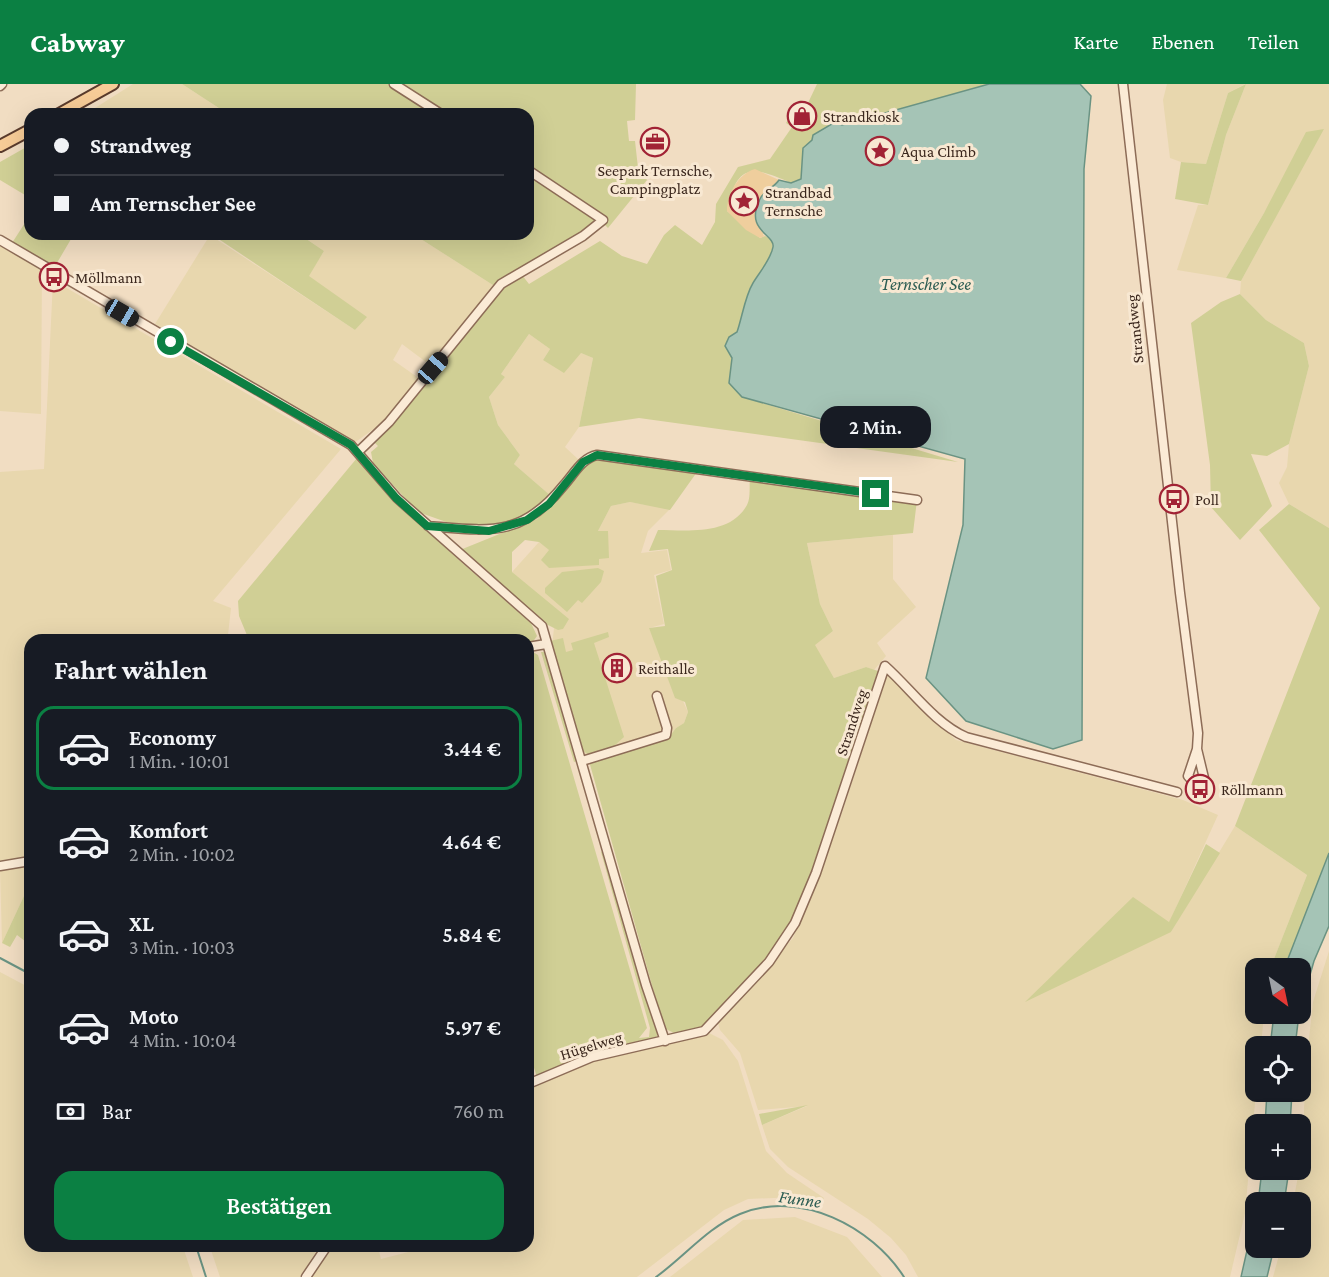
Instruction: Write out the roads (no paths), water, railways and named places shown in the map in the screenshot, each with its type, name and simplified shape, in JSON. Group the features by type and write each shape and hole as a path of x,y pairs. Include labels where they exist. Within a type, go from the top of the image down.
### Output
{"main road":[{"path":"70,108 113,84"},
{"path":"0,146 24,133"}],"street":[{"path":"394,84 432,108"},
{"name":"Strandweg","path":"1122,84 1198,733 1197,749"},
{"path":"358,452 389,422 501,284 583,236 603,220 534,174"},
{"path":"0,240 358,452 396,498 542,626 665,1041"},
{"path":"427,526 489,531 527,520 549,504 583,462 597,455 917,500"},
{"path":"534,646 546,644"},
{"name":"Strandweg","path":"665,1041 693,1036 711,1027 769,962 795,923 836,816 885,666 941,721 953,731 966,737 1177,792"},
{"path":"582,761 666,735 667,728 657,696"},
{"path":"0,866 24,862"},
{"name":"Hügelweg","path":"534,1081 592,1057 665,1041"},
{"path":"306,1277 323,1252"}],"water":[{"name":"Ternscher See","path":"989,84 1080,84 1091,96 1084,169 1082,740 1053,749 966,721 926,678 963,525 965,459 742,397 729,383 732,358 725,346 729,337 737,332 750,288 772,252 772,243 761,230 756,218 760,199 779,180 791,183 801,179 803,148 812,140 813,135 835,122 842,125"},
{"path":"1329,853 1329,926 1311,971 1311,958 1288,958"},
{"path":"1273,1024 1298,1024 1296,1036 1271,1036"},
{"path":"1266,1102 1291,1102 1291,1114 1266,1114"},
{"path":"1261,1180 1287,1180 1286,1192 1259,1192"},
{"path":"1245,1258 1272,1258 1267,1277 1241,1277"}],"waterway":[{"name":"Funne","path":"0,958 24,971"},
{"name":"Funne","path":"656,1277 707,1234 728,1220 763,1207 786,1206 832,1217 854,1229 890,1259 904,1277"},
{"name":"Funne","path":"198,1252 206,1277"}],"place":[{"name":"Strandkiosk","path":"802,116"},
{"name":"Seepark Ternsche, Campingplatz","path":"655,142"},
{"name":"Aqua Climb","path":"880,151"},
{"name":"Strandbad Ternsche","path":"744,201"},
{"name":"Möllmann","path":"54,277"},
{"name":"Poll","path":"1174,499"},
{"name":"Reithalle","path":"617,668"},
{"name":"Röllmann","path":"1200,789"}]}
